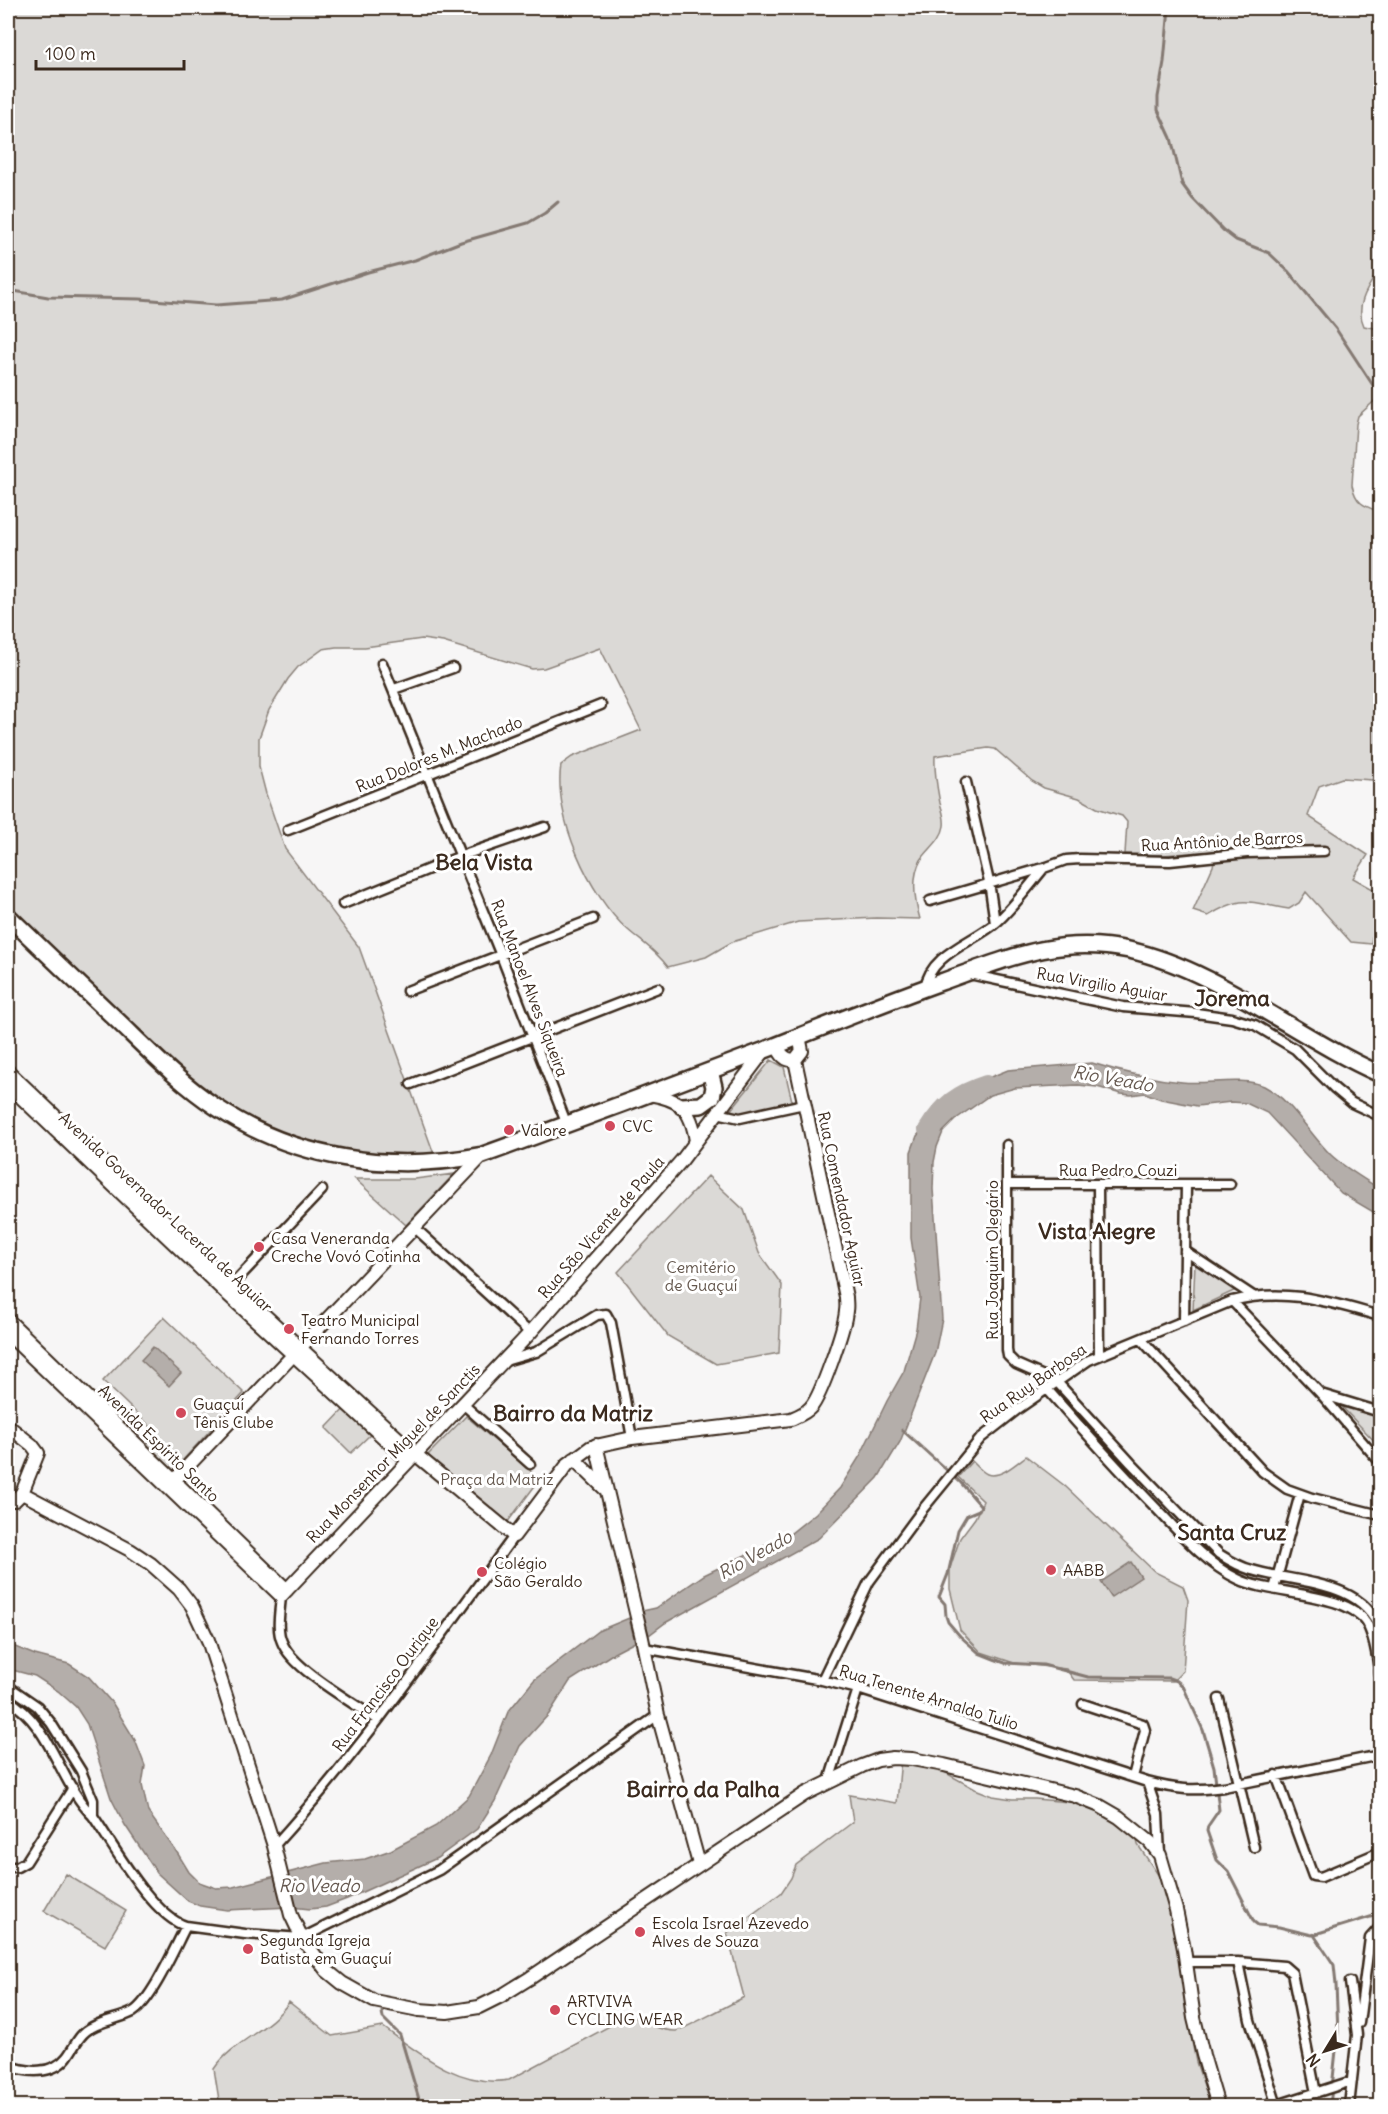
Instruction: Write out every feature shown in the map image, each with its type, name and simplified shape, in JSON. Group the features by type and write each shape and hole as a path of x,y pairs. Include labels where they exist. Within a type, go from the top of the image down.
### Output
{"highway":[{"path":"8,916 182,1081 215,1107 285,1144 304,1150 367,1161 450,1161 483,1155 993,963 1044,949 1072,946 1103,946 1129,950 1162,960 1200,976 1330,1050 1380,1074"},
{"path":"682,1106 701,1104 712,1097 714,1087 710,1071"}],"street":[{"name":"Rua Manoel Alves Siqueira","path":"382,663 534,1037 567,1125"},
{"path":"394,689 453,668"},
{"name":"Rua Dolores M. Machado","path":"288,831 601,705"},
{"path":"966,782 989,882 995,923"},
{"path":"343,904 461,856 545,827"},
{"name":"Rua Antônio de Barros","path":"930,901 1066,860 1170,861 1247,853 1324,851"},
{"path":"925,988 928,974 938,962 995,923 1044,868"},
{"path":"407,991 500,953 593,919"},
{"name":"Rua Virgilio Aguiar","path":"966,974 1123,1007 1197,1012 1232,1018 1255,1025 1295,1048 1334,1089 1352,1103 1380,1116"},
{"path":"411,1084 658,988"},
{"path":"696,1141 771,1047 789,1060 795,1060 802,1051 799,1036"},
{"name":"Rua Comendador Aguiar","path":"596,1445 632,1438 791,1419 810,1408 818,1396 847,1310 795,1060"},
{"name":"Avenida Governador Lacerda de Aguiar","path":"8,1071 229,1288"},
{"name":"Avenida Governador Lacerda de Aguiar","path":"8,1085 411,1457"},
{"path":"648,1094 669,1098 682,1106 693,1125 696,1141"},
{"path":"717,1113 740,1118 804,1104"},
{"name":"Rua São Vicente de Paula","path":"530,1333 682,1160 696,1141"},
{"name":"Rua Joaquim Olegário","path":"1006,1145 1008,1356 1016,1364 1057,1382"},
{"path":"171,1484 483,1155"},
{"name":"Rua Pedro Couzi","path":"1007,1184 1230,1184"},
{"path":"1098,1185 1099,1355"},
{"path":"1184,1321 1186,1185"},
{"path":"229,1288 322,1190"},
{"path":"414,1227 530,1333"},
{"path":"1185,1251 1253,1296"},
{"name":"Rua Ruy Barbosa","path":"822,1680 869,1582 946,1479 981,1438 998,1423 1057,1382 1099,1355 1232,1301 1253,1296 1297,1295 1380,1316"},
{"path":"1232,1301 1321,1394 1380,1462"},
{"path":"504,1361 536,1353 597,1315 606,1314 611,1323 632,1438"},
{"name":"Avenida Espírito Santo","path":"8,1320 171,1484 284,1593"},
{"name":"Rua Monsenhor Miguel de Sanctis","path":"284,1593 530,1333"},
{"name":"Avenida Espírito Santo","path":"8,1334 171,1484"},
{"path":"1141,1339 1263,1472 1287,1489 1300,1494 1380,1515"},
{"path":"1057,1382 1155,1489 1219,1554 1241,1567 1348,1594 1368,1609 1380,1630"},
{"path":"1047,1389 1129,1480 1213,1564 1240,1580 1322,1599 1360,1616 1369,1629 1380,1675"},
{"path":"1321,1394 1380,1412"},
{"path":"463,1404 530,1464"},
{"path":"8,1426 32,1445 38,1453 38,1458 22,1493 15,1500 8,1500"},
{"path":"411,1457 514,1536 564,1470 574,1459 596,1445 658,1715 699,1864"},
{"path":"574,1459 606,1490"},
{"path":"22,1493 152,1564 179,1589 192,1606 208,1640 274,1846 291,1915 302,1938 326,1970 342,1983 374,2001 420,2010 447,2012 479,2007 501,1996 699,1864 829,1781 878,1760 912,1758 1075,1796 1100,1806 1136,1829 1160,1855"},
{"path":"1274,1589 1300,1494"},
{"name":"Rua Francisco Ourique","path":"274,1846 304,1813 378,1720 514,1536"},
{"path":"284,1593 279,1630 285,1650 296,1663 378,1720"},
{"name":"Rua Tenente Arnaldo Tulio","path":"643,1643 858,1689 1147,1782 1179,1790 1224,1787 1380,1755"},
{"path":"8,1686 37,1706 51,1723 81,1771 93,1800 93,1816"},
{"path":"829,1781 858,1689"},
{"path":"1219,1699 1254,1847"},
{"path":"8,1700 31,1720 48,1743 82,1806 93,1816 148,1896 164,1913 186,1926 245,1934 302,1938 439,1870 658,1715"},
{"path":"1083,1704 1143,1724 1145,1730 1133,1777"},
{"path":"1276,1775 1313,1876 1320,1877 1380,1852"},
{"path":"1147,1782 1158,1814 1160,1855 1176,1910 1187,1962 1194,2018 1218,2106"},
{"path":"10,1867 17,1867 26,1862 73,1788"},
{"path":"8,2065 25,2070 51,2069 66,2059 79,2038 87,2031 96,2025 132,2012 148,1997 186,1926"},
{"path":"1349,2106 1370,1938 1380,1927"},
{"path":"1187,1962 1238,1962 1284,1966 1292,1973 1316,2093"},
{"path":"1238,1962 1250,2020 1277,2106 1352,2081"},
{"path":"1350,1982 1357,2035"},
{"path":"1303,2106 1304,2097"}],"green space":[{"path":"8,8 1380,8 1380,268 1364,296 1361,318 1364,326 1380,329 1380,396 1358,416 1352,485 1358,500 1380,512 1380,784 1373,780 1342,778 1319,786 1308,816 1368,855 1353,878 1380,893 1380,931 1372,937 1371,944 1351,942 1306,892 1299,903 1289,909 1240,902 1208,916 1193,911 1213,866 1216,851 1163,855 1125,854 1127,822 1122,816 1097,808 1079,798 1044,788 1032,781 995,749 988,748 935,756 936,780 944,826 938,840 921,860 916,874 915,897 920,919 876,918 798,922 732,942 706,957 668,967 628,930 600,897 577,854 568,831 563,808 560,785 561,765 572,757 641,730 600,648 544,668 532,669 443,642 422,639 365,647 336,647 323,649 298,667 288,679 269,710 259,738 259,767 285,849 359,947 434,1154 383,1155 342,1151 277,1135 211,1098 8,912"},
{"path":"771,1060 784,1067 792,1101 738,1114 730,1111"},
{"path":"454,1174 406,1225 355,1179 415,1179"},
{"name":"Cemitério de Guaçuí","path":"708,1176 744,1210 759,1253 782,1285 779,1353 716,1364 668,1336 618,1272"},
{"path":"1195,1263 1236,1290 1193,1310"},
{"name":"Guaçuí Tênis Clube","path":"164,1317 244,1393 173,1471 147,1444 157,1433 103,1381"},
{"path":"1342,1407 1380,1417 1380,1447"},
{"path":"345,1408 371,1434 351,1453 326,1428"},
{"name":"Praça da Matriz","path":"466,1416 540,1479 507,1523 428,1455"},
{"name":"AABB","path":"1026,1456 1065,1486 1155,1572 1183,1586 1188,1600 1183,1671 1173,1681 1074,1680 1066,1669 1014,1663 981,1652 960,1630 950,1589 950,1568 960,1538 975,1518 983,1501 958,1477 972,1461 983,1472 992,1475 1008,1470"},
{"path":"901,1758 937,1768 993,1796 1092,1804 1136,1835 1138,1845 1161,1879 1172,1912 1196,2062 1211,2106 220,2106 214,2069 231,2051 281,2012 289,2002 332,2036 383,2027 442,2067 474,2079 491,2081 509,2080 630,2015 670,2031 676,2031 708,2016 744,1997 727,1933 781,1893 796,1865 853,1822 849,1795 897,1803"},
{"path":"66,1874 126,1911 105,1946 44,1911"}],"water":[{"path":"1092,1063 1170,1081 1192,1083 1235,1081 1264,1086 1292,1109 1331,1155 1348,1169 1380,1189 1380,1216 1341,1193 1267,1113 1246,1103 1231,1102 1197,1106 1161,1099 1145,1093 1121,1094 1097,1087 1078,1085 1015,1088 990,1095 956,1119 943,1132 937,1147 933,1189 942,1319 935,1353 900,1442 878,1478 819,1538 665,1623 649,1635 642,1611 656,1608 704,1575 791,1533 816,1513 840,1488 860,1456 904,1371 916,1329 920,1298 911,1238 911,1152 917,1136 936,1114 976,1083 1008,1070"},
{"path":"153,1347 181,1373 169,1386 141,1360"},
{"path":"1131,1562 1141,1577 1111,1597 1101,1582"},
{"name":"Rio Veado","path":"629,1618 635,1642 570,1681 549,1714 520,1746 495,1801 477,1829 437,1858 347,1899 326,1907 310,1909 291,1907 227,1910 200,1906 188,1901 157,1873 125,1825 111,1798 87,1724 76,1707 58,1691 35,1676 8,1669 8,1644 35,1655 69,1664 89,1677 113,1704 135,1740 145,1766 142,1785 148,1812 189,1872 199,1882 216,1888 233,1887 326,1863 365,1859 391,1850 436,1826 469,1796 491,1755 508,1712 534,1680 598,1631"}],"waterway":[{"path":"1169,8 1158,110 1171,138 1182,184 1223,230 1236,240 1269,253 1288,271 1336,329 1380,396"},
{"path":"8,290 48,297 140,299 216,305 282,300 368,272 415,260 461,242 528,223 558,202"},
{"name":"Rio Veado","path":"927,1130 945,1106 967,1091 986,1084"},
{"path":"902,1430 961,1483 981,1506 979,1510 967,1515 958,1530 948,1574 939,1597 945,1604 948,1622 960,1636 979,1653 1005,1663 1043,1665 1088,1677 1169,1678 1177,1681 1183,1686 1203,1730 1214,1767 1219,1810 1207,1831 1217,1860 1228,1871 1254,1922 1258,1925 1279,1927 1312,1935 1380,1914"},
{"path":"1314,1935 1334,1965 1336,1984 1338,2032 1330,2106"},
{"path":"382,2012 383,2018 400,2035 421,2106"}],"place":[{"name":"CVC","path":"610,1126"},
{"name":"Valore","path":"509,1130"},
{"name":"Casa Veneranda Creche Vovó Cotinha","path":"259,1247"},
{"name":"Teatro Municipal Fernando Torres","path":"289,1329"},
{"name":"Guaçuí Tênis Clube","path":"181,1413"},
{"name":"AABB","path":"1051,1570"},
{"name":"Colégio São Geraldo","path":"482,1572"},
{"name":"Escola Israel Azevedo Alves de Souza","path":"640,1932"},
{"name":"Segunda Igreja Batista em Guaçuí","path":"248,1949"},
{"name":"ARTVIVA CYCLING WEAR","path":"555,2010"}],"district":[{"name":"Bela Vista","path":"484,862"},
{"name":"Jorema","path":"1232,998"},
{"name":"Vista Alegre","path":"1097,1231"},
{"name":"Bairro da Matriz","path":"573,1413"},
{"name":"Santa Cruz","path":"1232,1532"},
{"name":"Bairro da Palha","path":"703,1789"}]}
